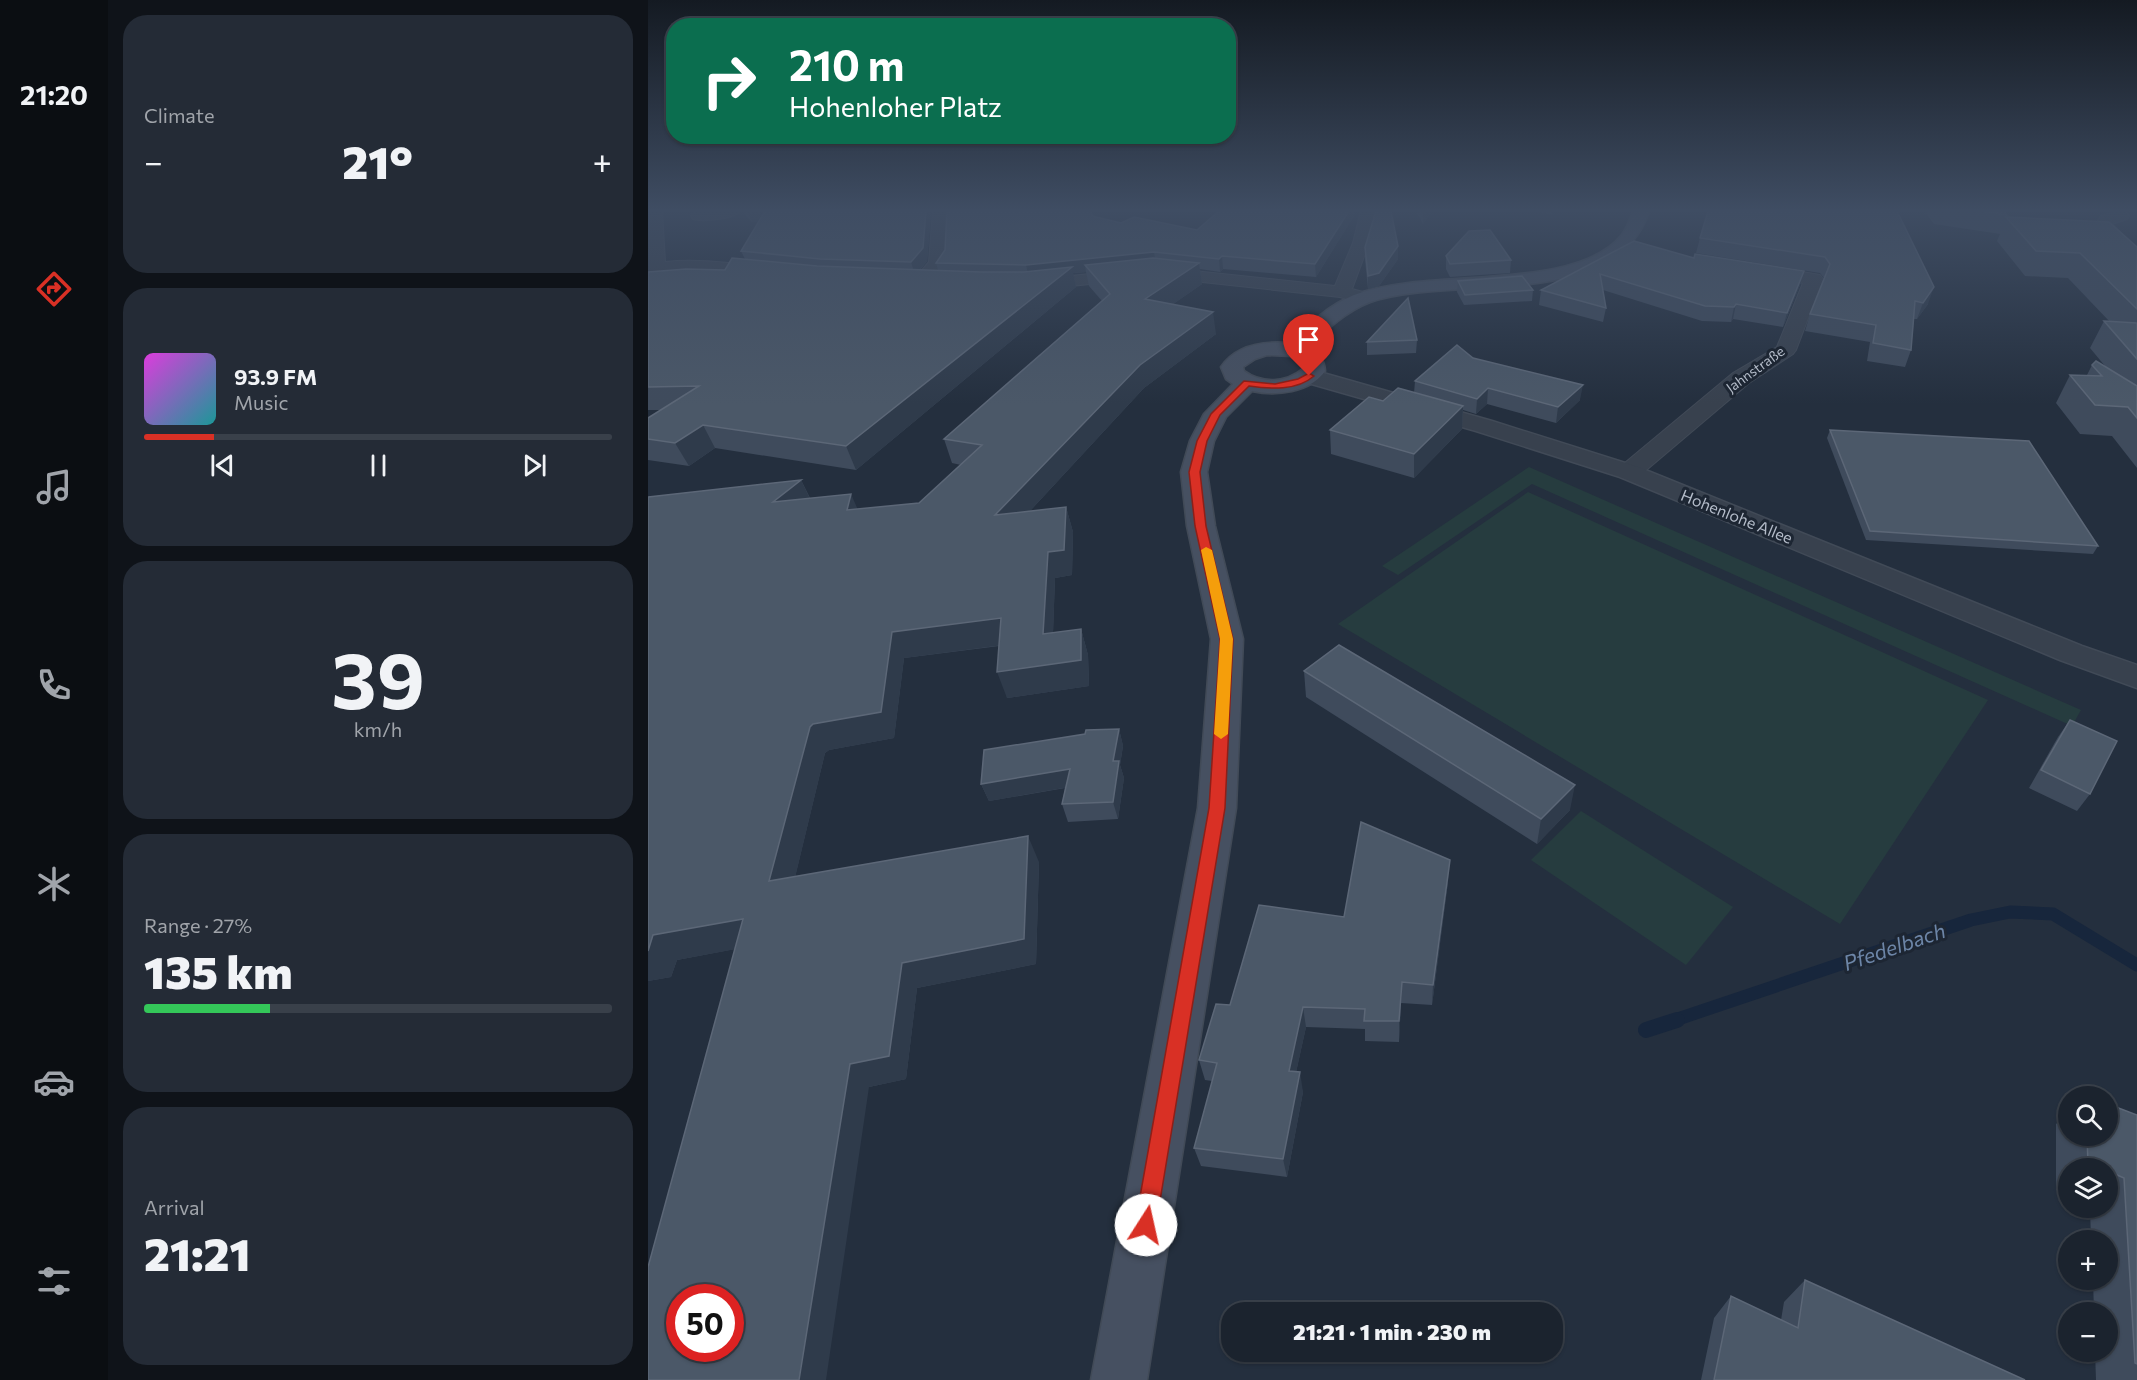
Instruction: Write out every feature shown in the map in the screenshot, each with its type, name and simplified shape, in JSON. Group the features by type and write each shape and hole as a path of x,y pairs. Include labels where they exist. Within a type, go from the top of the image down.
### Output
{"main road":[{"path":"1294,350 1341,310 1352,295 1526,275"},
{"path":"1294,350 1313,361 1314,371 1319,379 1275,386 1247,383 1234,374 1232,367 1236,361 1255,351 1294,350"},
{"path":"1119,1380 1217,808 1227,639 1201,526 1194,472 1202,441 1216,414 1247,383"}],"street":[{"path":"921,282 927,275"},
{"path":"1013,285 1119,275"},
{"path":"1201,275 1352,295 1355,275"},
{"name":"Jahnstraße","path":"1629,472 1741,378 1786,350 1814,279 1794,275"},
{"path":"899,281 943,283"},
{"name":"Hohenlohe Allee","path":"1319,379 1484,426 1629,472 2071,653 2137,677"}],"green space":[{"path":"1529,467 2081,710 2072,726 1532,484 1398,575 1382,566"},
{"path":"1528,492 1988,700 1840,924 1338,624"},
{"path":"1581,811 1733,907 1686,965 1531,860"}],"building":[{"path":"648,275 1061,275 846,446 703,425 675,443 648,439 648,418 699,386 648,387"},
{"path":"1094,275 1180,275 1145,299 1213,312 1140,365 995,515 1066,507 1064,550 1048,552 1043,634 1081,629 1081,660 997,672 1001,618 892,632 881,712 813,724 810,727 769,881 1028,836 1024,939 902,963 889,1056 850,1064 799,1380 648,1380 648,1267 743,919 653,935 648,951 648,497 801,480 773,502 851,494 847,510 919,503 982,445 944,439 1110,294"},
{"path":"1569,275 1600,275 1606,308 1541,290"},
{"path":"1605,275 1802,275 1787,313 1736,304 1734,307 1705,306"},
{"path":"1825,275 1928,275 1934,287 1923,303 1915,301 1911,350 1873,343 1876,325 1810,314"},
{"path":"2103,275 2137,275 2137,309"},
{"path":"1522,276 1533,290 1465,295 1458,281"},
{"path":"1408,298 1417,340 1367,342"},
{"path":"2104,321 2137,323 2137,359"},
{"path":"1457,345 1473,358 1583,385 1558,407 1488,388 1477,399 1415,381"},
{"path":"2096,361 2137,386 2137,418 2128,407 2095,405 2070,375 2102,376 2092,365"},
{"path":"1398,388 1463,406 1414,454 1330,430 1369,397 1383,401"},
{"path":"1830,430 2029,441 2098,546 1870,531"},
{"path":"1339,645 1575,785 1541,819 1304,671"},
{"path":"2070,720 2117,741 2090,794 2041,770"},
{"path":"1119,729 1113,761 1119,761 1113,802 1062,804 1070,769 981,784 984,750 1085,734 1086,730"},
{"path":"1361,822 1450,860 1433,985 1402,982 1399,1021 1364,1021 1365,1009 1303,1007 1289,1071 1300,1072 1283,1159 1194,1148 1217,1063 1199,1060 1216,1004 1230,1005 1259,905 1344,917"},
{"path":"2118,1108 2137,1115 2137,1364 2135,1363 2124,1178 2118,1175 2118,1158 2088,1158 2087,1146 2118,1146"},
{"path":"1805,1280 2025,1380 1714,1380 1731,1296 1798,1328"}],"waterway":[{"name":"Pfedelbach","path":"1672,1021 1971,920 2010,912 2053,914 2137,965"},
{"name":"Pfedelbach","path":"1646,1030 1677,1020"}],"slow traffic":[{"path":"1206,550 1227,639 1221,734"}],"route":[{"path":"1146,1225 1217,808 1227,639 1201,526 1194,472 1202,441 1216,414 1247,383 1261,386 1288,385 1309,376"}]}
